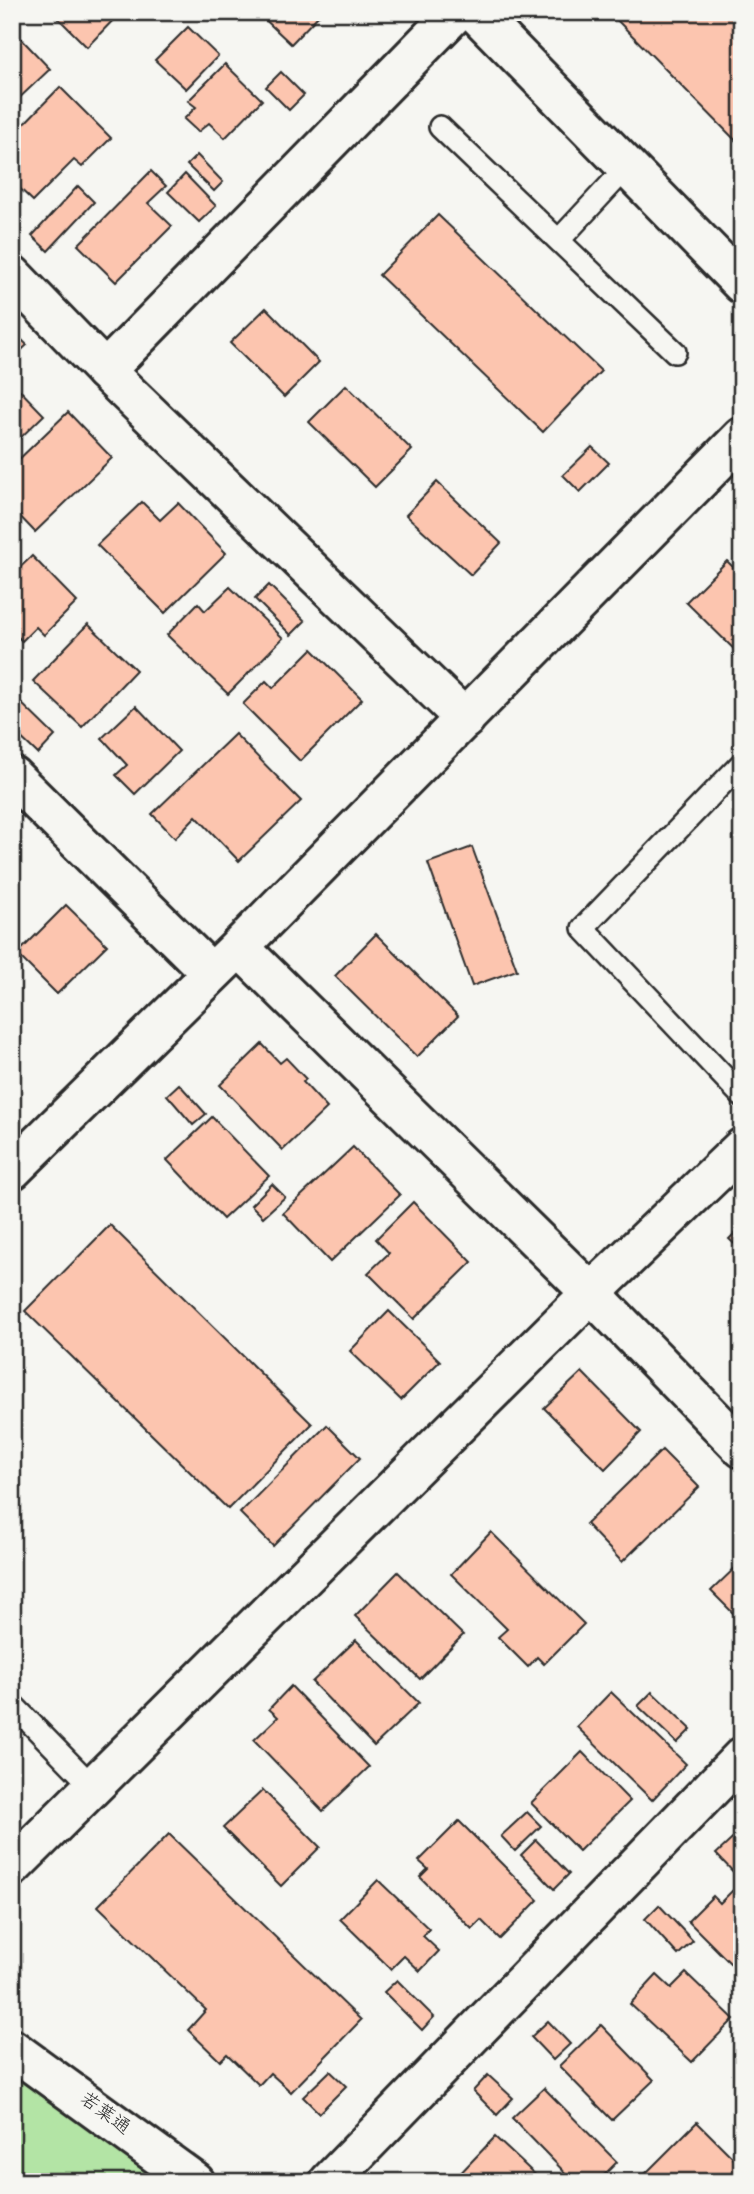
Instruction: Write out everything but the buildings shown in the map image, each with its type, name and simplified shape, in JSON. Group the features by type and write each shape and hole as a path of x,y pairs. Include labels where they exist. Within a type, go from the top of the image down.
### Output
{"street":[{"path":"105,371 456,12"},
{"path":"475,12 742,284"},
{"path":"12,275 105,371 465,719"},
{"path":"12,1170 239,947 742,438"},
{"path":"12,776 211,973"},
{"path":"239,947 591,1293 742,1448"},
{"path":"12,1867 591,1293 742,1148"},
{"path":"329,2182 742,1757"},
{"name":"若葉通","path":"12,2049 195,2182"}],"lane":[{"path":"440,127 676,352"},
{"path":"558,240 627,167"},
{"path":"742,764 583,928 742,1096"},
{"path":"12,1704 94,1788"}],"green space":[{"path":"12,2049 195,2182 12,2182"}]}
